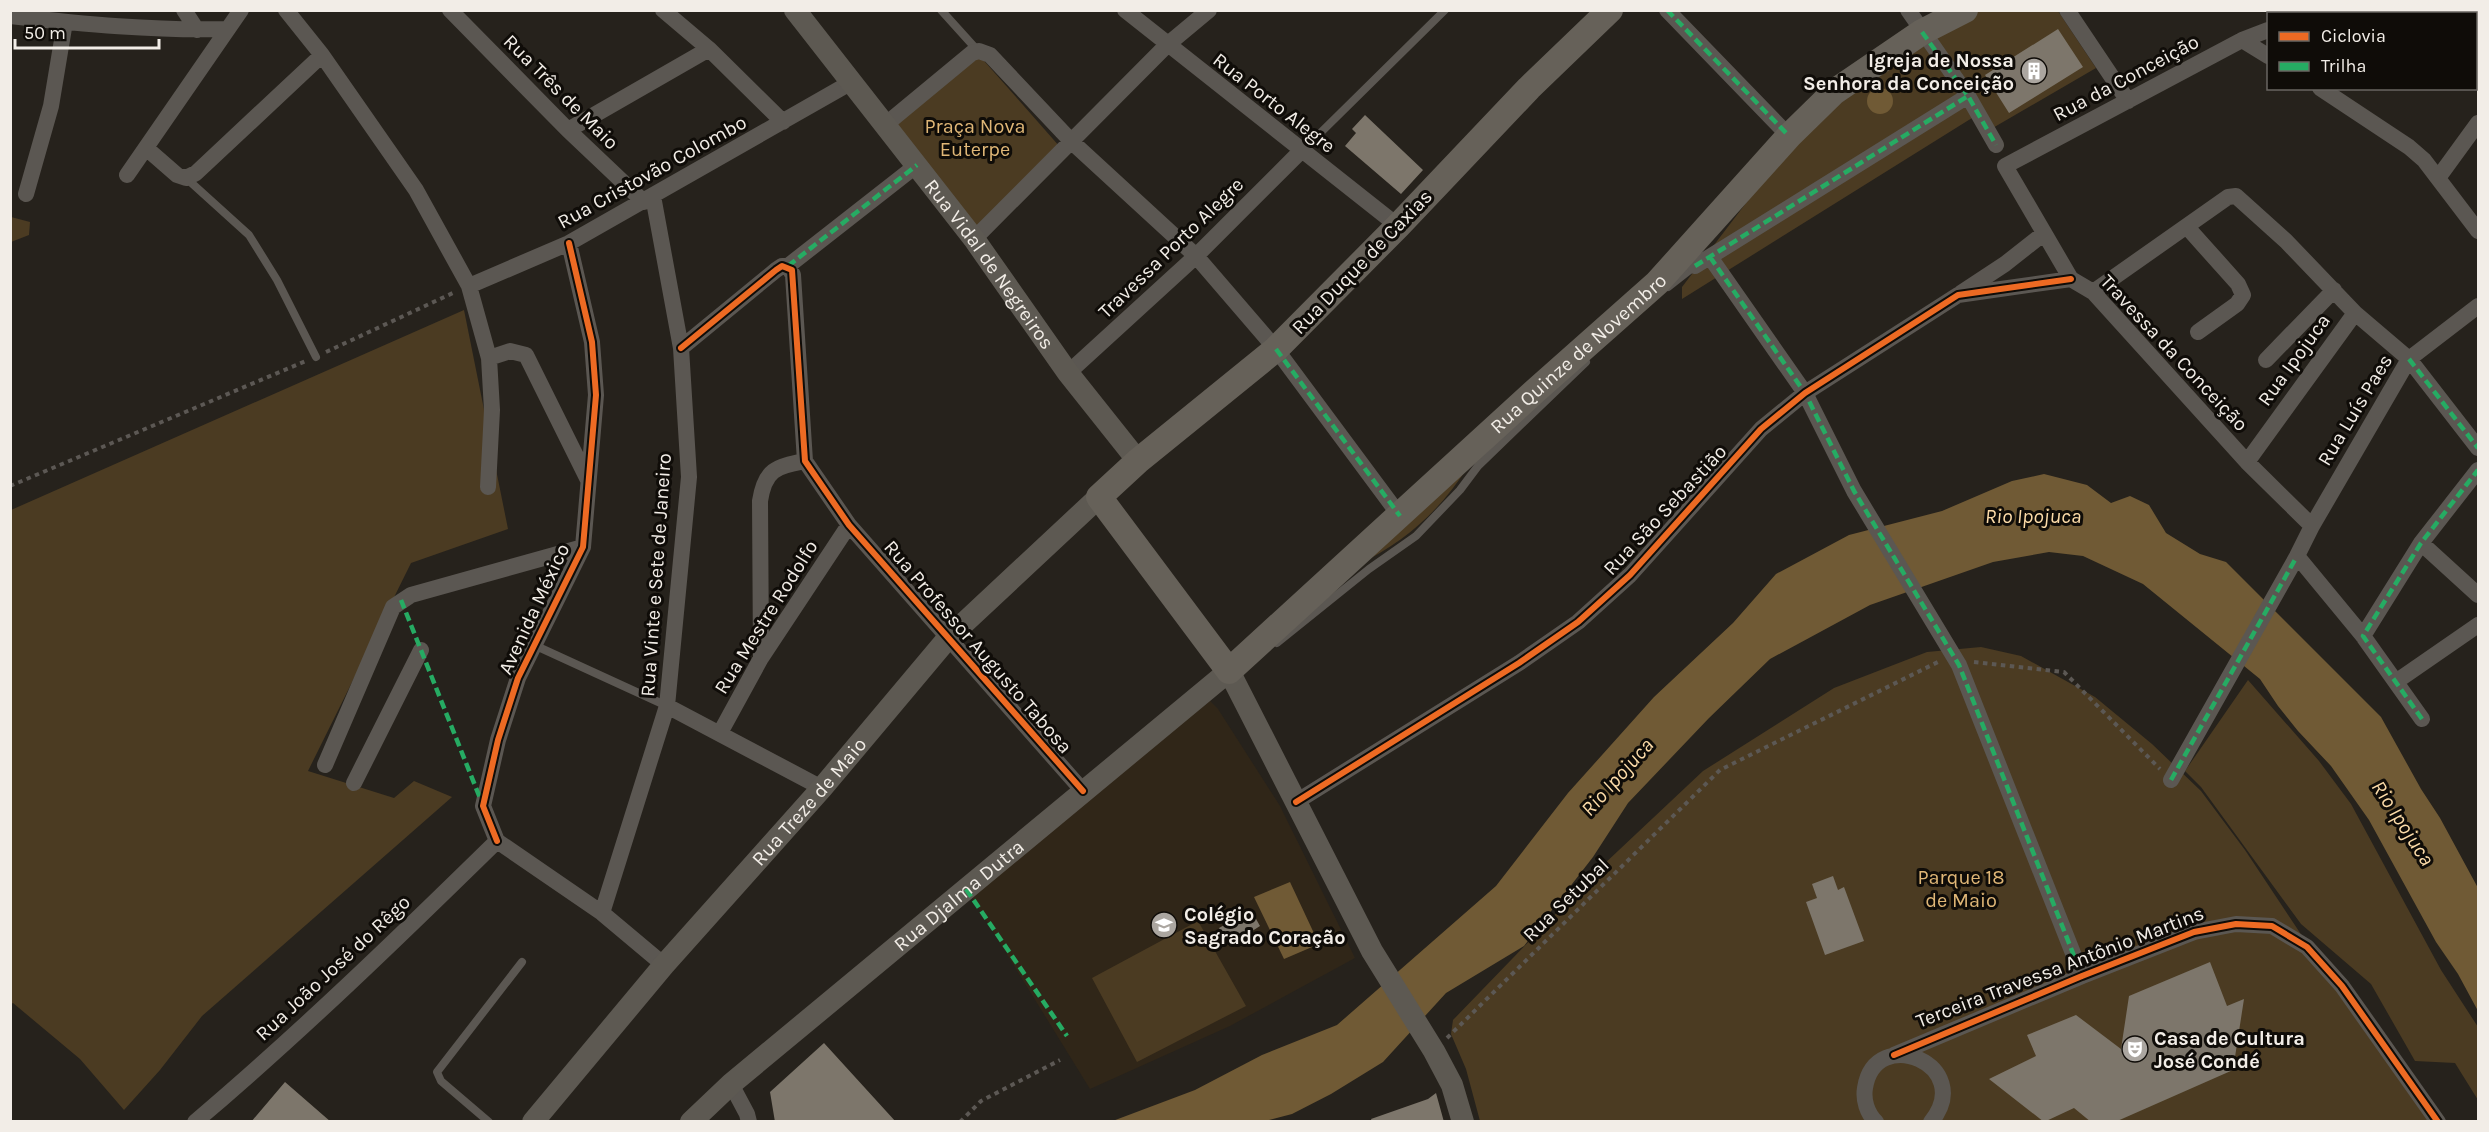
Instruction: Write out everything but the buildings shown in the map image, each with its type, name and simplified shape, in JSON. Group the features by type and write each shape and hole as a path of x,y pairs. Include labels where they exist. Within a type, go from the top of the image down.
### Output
{"main road":[{"name":"Rua Vidal de Negreiros","path":"795,10 974,239 1068,373 1138,461"},
{"name":"Rua Duque de Caxias","path":"1099,497 1138,461 1276,350 1529,88 1610,10"},
{"name":"Rua Quinze de Novembro","path":"1235,675 1400,516 1657,283 1789,136 1834,92 1922,32 1965,10"},
{"path":"1099,497 1235,675 1373,954 1430,1045 1452,1086 1463,1122"},
{"name":"Rua Treze de Maio","path":"533,1122 664,965 822,788 948,638 1099,497"},
{"name":"Rua Djalma Dutra","path":"691,1122 731,1084 1083,791 1235,675"}],"street":[{"path":"184,10 197,30"},
{"path":"127,175 241,10"},
{"path":"286,10 322,55 416,190 469,286 489,358 492,410 488,487"},
{"path":"663,10 709,49 783,123"},
{"name":"Rua Porto Alegre","path":"1125,10 1398,226"},
{"path":"974,239 1167,45 1209,10"},
{"path":"1667,10 1789,136"},
{"path":"1908,10 1968,96 1996,145"},
{"path":"2067,10 2128,101"},
{"name":"Rua Três de Maio","path":"453,12 568,130 648,199"},
{"path":"10,16 65,22 197,30 228,29"},
{"path":"26,194 51,106 65,22"},
{"name":"Rua da Conceição","path":"2005,166 2242,40 2267,30"},
{"path":"2242,40 2267,55"},
{"path":"568,130 709,49"},
{"path":"885,125 966,57 979,51 990,55 1072,142 1196,256 1276,350 1400,516"},
{"path":"146,148 177,175 186,178 196,173 322,55"},
{"name":"Rua Cristovão Colombo","path":"469,286 569,243 850,83"},
{"path":"2323,90 2409,147 2438,178 2478,231"},
{"path":"1695,266 1708,252 1968,96"},
{"path":"2438,178 2478,123"},
{"name":"Travessa Porto Alegre","path":"1068,373 1196,256 1301,151"},
{"path":"681,348 776,270 782,266 788,266 917,165"},
{"name":"Travessa da Conceição","path":"2005,166 2071,279 2093,292 2247,462 2312,526"},
{"path":"2093,292 2228,196 2234,195 2241,199 2355,313 2409,359 2478,448"},
{"name":"Rua Vinte e Sete de Janeiro","path":"602,914 667,706 688,477 681,348 648,199"},
{"path":"2187,227 2238,284 2243,295 2238,304 2198,332"},
{"name":"Rua São Sebastião","path":"1296,802 1519,663 1578,622 1630,575 1761,429 1804,393 2005,264 2043,234"},
{"name":"Avenida México","path":"497,841 483,806 498,740 518,678 583,547 596,395 592,342 569,243"},
{"path":"1708,252 1804,393 1854,491 1959,665 2082,976"},
{"path":"761,658 760,501 763,485 768,476 778,467 805,461 793,275 788,266"},
{"name":"Rua São Sebastião","path":"1958,295 2071,279"},
{"path":"2266,360 2334,290"},
{"name":"Rua Luís Paes","path":"2171,780 2312,526 2409,359 2478,306"},
{"name":"Rua Ipojuca","path":"2247,462 2355,313"},
{"path":"489,358 510,351 526,355 588,480"},
{"name":"Rua Professor Augusto Tabosa","path":"805,461 849,525 1083,791"},
{"path":"2363,636 2421,543 2478,470"},
{"name":"Rua Mestre Rodolfo","path":"720,733 761,658 849,525"},
{"path":"2421,543 2478,596"},
{"path":"325,765 393,607 401,600 411,595 583,547"},
{"path":"2296,557 2363,636 2421,718"},
{"path":"2397,681 2478,625"},
{"path":"354,783 421,650"},
{"path":"667,706 822,788"},
{"path":"497,841 602,914 664,965"},
{"name":"Rua João José do Rêgo","path":"195,1122 405,931 497,841"},
{"name":"Terceira Travessa Antônio Martins","path":"1876,1122 1866,1108 1864,1095 1866,1082 1872,1070 1882,1061 2082,976 2194,932 2236,924 2272,926 2307,947 2342,986 2438,1122"},
{"path":"1894,1055 1907,1054 1919,1058 1930,1064 1938,1074 1942,1086 1942,1098 1939,1110 1931,1122"},
{"path":"731,1084 749,1122"}],"lane":[{"path":"942,10 979,51"},
{"path":"1301,151 1445,10"},
{"path":"186,178 249,235 277,280 316,357"},
{"path":"1711,237 1733,199"},
{"path":"1635,316 1695,266"},
{"path":"1269,651 1360,576 1416,536 1460,490 1478,466 1594,354"},
{"path":"534,645 667,706"},
{"path":"489,1122 441,1081 437,1072 522,962"}],"path":[{"path":"10,486 316,357 469,286"},
{"path":"960,1122 981,1101 1060,1060"}],"shaded area":[{"name":"Colégio Sagrado Coração","path":"1210,701 1218,709 1280,806 1355,958 1230,1026 1090,1089 968,891"}],"green space":[{"path":"1975,11 2058,11 2096,68 1991,129 1972,118 1682,299 1682,287 1791,144 1812,122"},
{"name":"Praça Nova Euterpe","path":"978,54 1060,147 976,230 894,127"},
{"path":"11,217 30,222 29,235 11,242"},
{"path":"464,310 508,529 411,563 308,771 394,798 414,781 452,797 202,1016 160,1070 124,1110 80,1059 13,1003 11,1004 11,510"},
{"path":"1469,465 1447,496 1421,523 1392,546 1358,565"},
{"name":"Parque 18 de Maio","path":"1981,647 2021,656 2095,697 2152,744 2201,791 2245,850 2332,981 2432,1121 1480,1121 1466,1069 1451,1034 1453,1020 1602,866 1703,771 1834,688 1927,652"},
{"path":"2248,680 2319,761 2351,804 2441,970 2478,1027 2478,1100 2455,1063 2415,1061 2371,984 2301,924 2201,787 2185,771"},
{"path":"1198,921 1246,1006 1137,1062 1092,978"}],"water":[{"path":"1880,88 1889,92 1893,101 1889,110 1880,114 1871,110 1867,101 1871,92"},
{"name":"Rio Ipojuca","path":"2044,474 2087,485 2111,503 2130,496 2149,505 2166,533 2200,554 2226,562 2381,717 2478,888 2478,1011 2458,974 2436,942 2369,820 2331,766 2298,731 2260,679 2143,584 2083,556 2049,552 1993,562 1870,605 1770,659 1709,718 1628,803 1593,857 1524,946 1446,993 1383,1062 1331,1094 1292,1114 1265,1121 1110,1122 1195,1090 1262,1055 1337,1025 1496,886 1568,793 1654,697 1733,623 1776,574 1849,535 1942,511 2012,481"},
{"path":"1290,882 1319,944 1284,959 1254,897"}],"marked path":[{"path":"1667,10 1789,136"},
{"path":"1922,32 1968,96 1996,145"},
{"path":"1695,266 1968,96"},
{"path":"788,266 917,165"},
{"path":"1710,257 1805,393 1854,491 1959,665 2082,976"},
{"path":"1276,349 1400,516"},
{"path":"2409,359 2478,448"},
{"path":"2422,719 2363,636 2421,543 2478,470"},
{"path":"2171,780 2296,558"},
{"path":"401,600 482,803"},
{"path":"966,889 1067,1036"}],"cycle path":[{"path":"497,841 483,806 498,740 518,678 583,547 596,395 592,342 569,243"},
{"path":"681,348 776,270 782,266 792,270 805,461 849,525 1083,791"},
{"path":"1296,802 1519,663 1578,622 1630,575 1761,429 1805,393 1958,295 2071,279"},
{"path":"1894,1055 2194,932 2236,924 2272,926 2307,947 2342,986 2438,1122"}],"place":[{"name":"Igreja de Nossa Senhora da Conceição","path":"2034,71"},
{"name":"Colégio Sagrado Coração","path":"1164,925"},
{"name":"Casa de Cultura José Condé","path":"2135,1049"}]}
